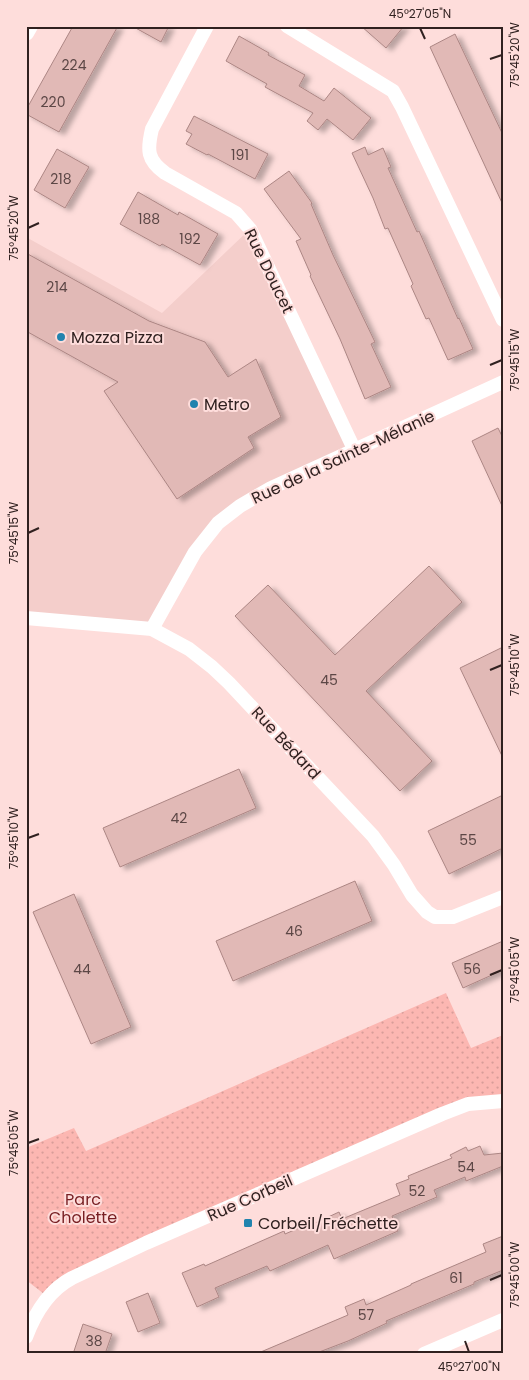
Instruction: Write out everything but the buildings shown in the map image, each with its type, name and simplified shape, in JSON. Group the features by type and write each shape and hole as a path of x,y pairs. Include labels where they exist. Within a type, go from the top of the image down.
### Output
{"street":[{"path":"26,33 30,26"},
{"name":"Rue Doucet","path":"207,26 152,129 149,155 155,166 236,213 250,229 354,449"},
{"path":"287,26 393,91 503,320"},
{"name":"Rue de la Sainte-Mélanie","path":"152,629 195,552 218,523 240,506 354,449 503,382"},
{"name":"Rue Bédard","path":"26,618 152,629 189,649 229,683 373,836 394,865 412,896 427,912 435,917 453,917 503,896"},
{"name":"Rue Corbeil","path":"26,1337 36,1313 48,1297 63,1282 78,1274 442,1114 468,1104 503,1101"},
{"path":"424,1354 503,1320"}],"shaded area":[{"path":"250,229 354,449 218,523 152,629 26,618 26,237 162,313"}],"green space":[{"name":"Parc Cholette","path":"446,993 471,1048 503,1035 503,1101 468,1104 146,1243 48,1297 26,1280 26,1148 74,1128 86,1151"}],"place":[{"name":"Mozza Pizza","path":"61,337"},
{"name":"Metro","path":"194,404"},
{"name":"Corbeil/Fréchette","path":"248,1223"}]}
